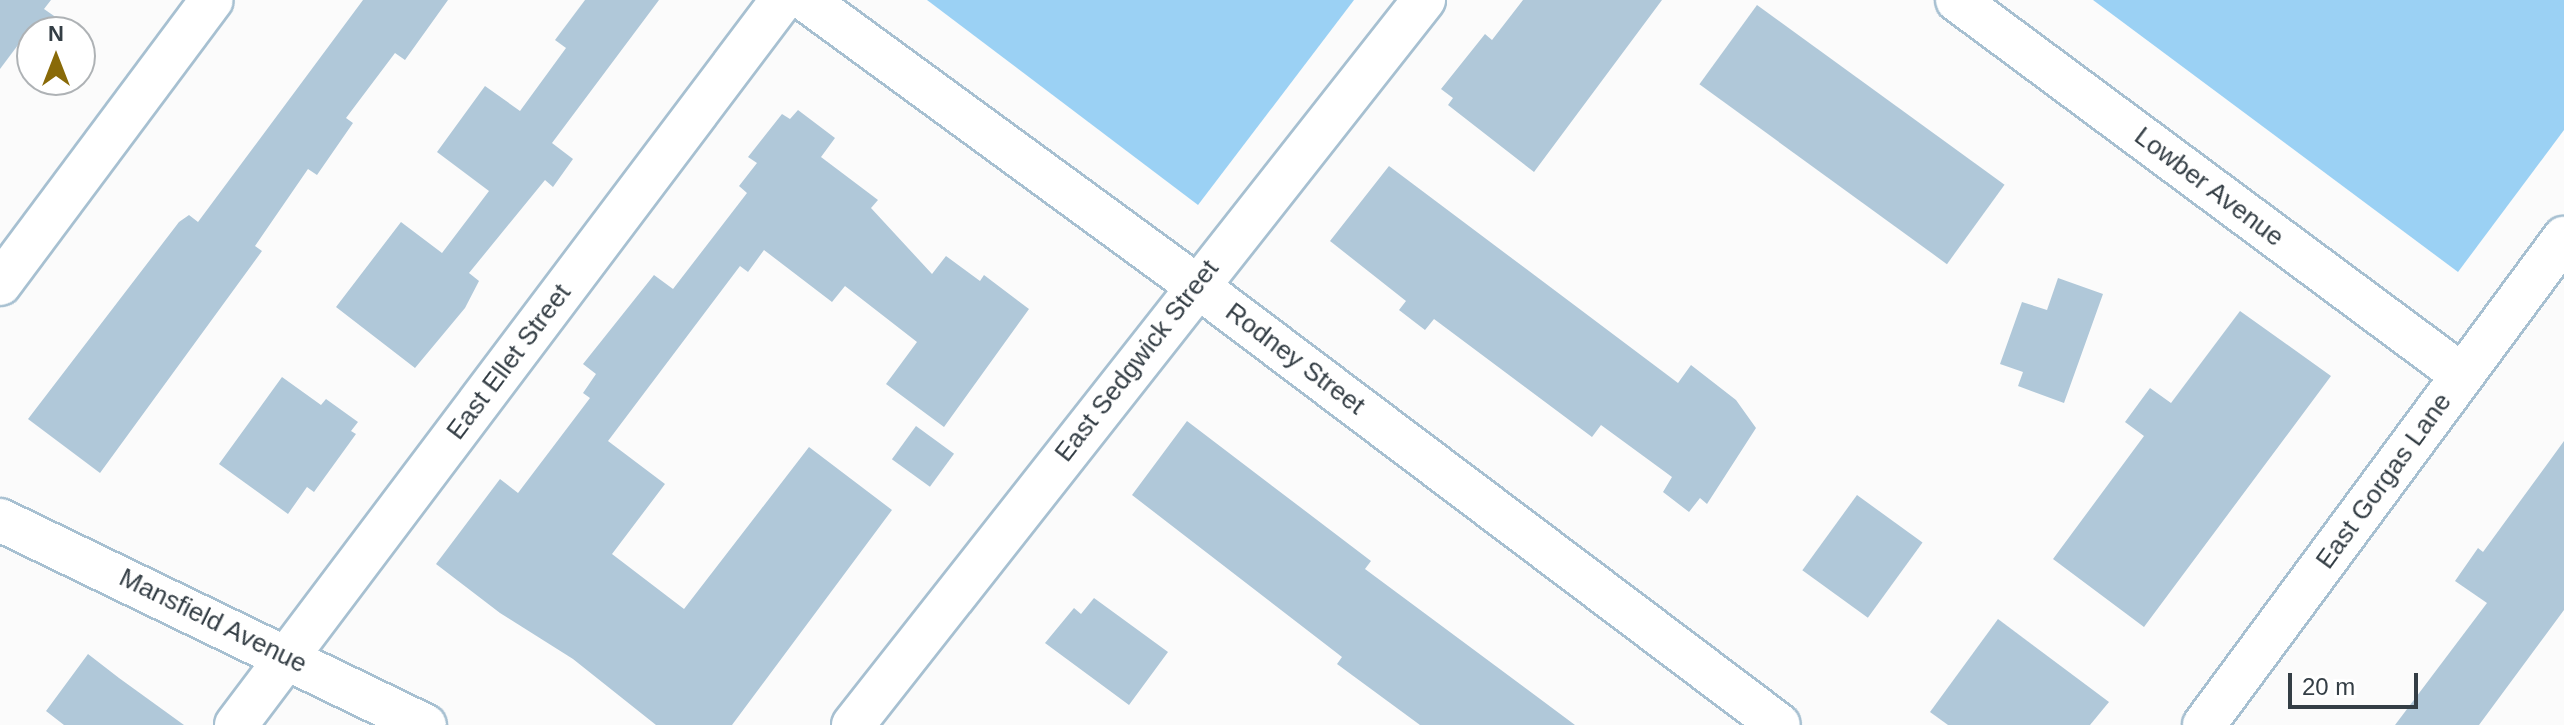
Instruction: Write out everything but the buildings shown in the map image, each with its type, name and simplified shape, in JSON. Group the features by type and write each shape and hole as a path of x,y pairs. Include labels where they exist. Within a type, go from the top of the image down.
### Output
{"street":[{"path":"0,284 212,0"},
{"name":"East Ellet Street","path":"236,725 782,0"},
{"name":"Rodney Street","path":"806,0 1196,285 1779,725"},
{"name":"East Sedgwick Street","path":"853,725 1196,285 1424,0"},
{"name":"Lowber Avenue","path":"1957,0 2462,375"},
{"name":"East Gorgas Lane","path":"2204,725 2564,238"},
{"name":"Mansfield Avenue","path":"0,520 425,725"}],"shaded area":[{"path":"927,0 1354,0 1198,205"},
{"path":"2093,0 2564,0 2564,130 2458,272"}]}
